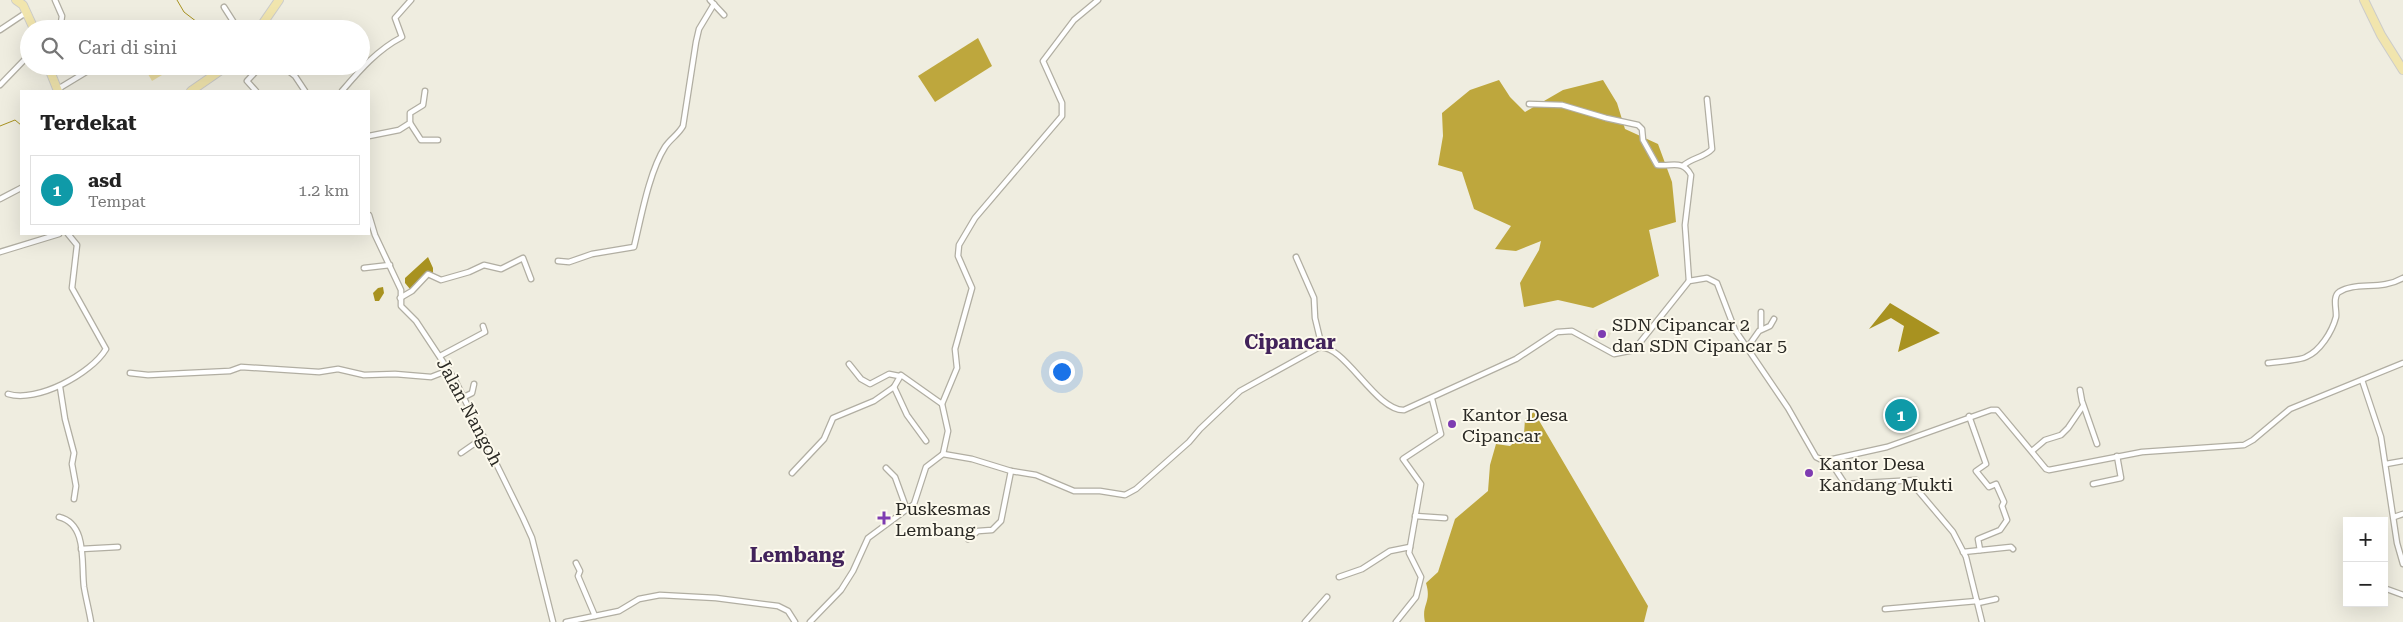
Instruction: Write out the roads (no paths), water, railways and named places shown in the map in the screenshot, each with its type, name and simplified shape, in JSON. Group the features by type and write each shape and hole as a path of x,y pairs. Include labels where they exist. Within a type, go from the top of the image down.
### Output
{"main road":[{"path":"16,0 27,12 30,20"},
{"path":"266,20 278,0"},
{"path":"2364,0 2381,35 2403,70"},
{"path":"52,75 60,88"},
{"path":"193,90 215,75"}],"street":[{"path":"55,0 62,16 61,20"},
{"path":"370,60 388,44 402,37 395,18 411,0"},
{"path":"710,0 724,16"},
{"path":"810,622 840,590 853,571 868,538 908,510 916,501 926,467 943,454 948,431 942,404 957,368 954,348 972,288 958,256 959,245 980,212 1062,116 1062,103 1043,61 1074,20 1098,0"},
{"path":"558,261 569,262 592,254 634,247 655,167 665,146 678,135 683,126 699,28 714,4"},
{"path":"224,7 232,20"},
{"path":"0,30 27,12"},
{"path":"0,85 20,64"},
{"path":"60,88 81,75"},
{"path":"253,75 247,81 255,90"},
{"path":"294,75 304,90"},
{"path":"343,90 355,75"},
{"path":"425,90 423,105 410,112 410,123 421,140 438,140"},
{"path":"1529,104 1562,105 1606,118 1638,124 1642,129 1643,140 1657,165 1684,165 1691,159 1709,153 1712,149 1707,99"},
{"path":"370,136 399,130 410,123"},
{"path":"1296,257 1314,298 1316,307 1315,318 1322,347 1340,357 1390,408 1404,410 1432,399 1516,359 1557,332 1572,331 1614,354 1634,350 1689,281 1686,225 1691,175 1684,165"},
{"path":"0,198 20,188"},
{"name":"Jalan Nangoh","path":"370,217 401,290 401,306 416,320 449,370 484,437 532,538 553,622"},
{"path":"0,252 56,235"},
{"path":"8,394 33,394 60,386 93,363 106,349 72,290 77,245 69,235"},
{"path":"400,298 412,291 428,274 441,280 469,272 484,264 502,269 523,258 531,279"},
{"path":"364,268 390,265"},
{"path":"1689,281 1707,278 1717,283 1735,330 1788,408 1818,460 1830,461 1887,446 1983,411 1997,410 2049,470 2142,452 2244,445 2253,440 2290,409 2403,363"},
{"path":"2268,363 2305,358 2318,348 2336,317 2335,296 2339,292 2363,286 2382,286 2403,278"},
{"path":"1761,312 1761,329"},
{"path":"1747,348 1761,329 1770,326 1774,320"},
{"path":"440,356 485,332 483,326"},
{"path":"943,454 972,459 1011,471 1043,478 1074,491 1100,491 1126,495 1189,442 1200,428 1240,391 1322,347"},
{"path":"848,364 861,379 870,384 889,374 904,376 942,404"},
{"path":"130,374 148,375 230,371 241,367 299,371 338,369 364,375 395,374 431,377 449,370"},
{"path":"792,473 812,455 824,439 833,418 874,401 894,387 899,376"},
{"path":"2362,380 2378,425 2386,464 2397,543 2403,564"},
{"path":"464,397 472,393 474,384"},
{"path":"60,386 64,420 74,448 72,464 76,486 74,499"},
{"path":"894,387 907,415 926,441"},
{"path":"2080,390 2083,406 2097,444"},
{"path":"1396,622 1416,597 1420,589 1421,577 1410,559 1410,547 1420,484 1403,460 1441,434 1432,399"},
{"path":"2032,451 2045,440 2061,435 2083,406"},
{"path":"1969,416 1986,464 1976,471 1989,487 1996,484 2004,502 2002,506 2007,520 2000,530 1978,539 1980,550"},
{"path":"461,453 484,437"},
{"path":"2094,484 2121,478 2118,456"},
{"path":"2386,464 2403,460"},
{"path":"1830,461 1845,484 1916,480 1915,487 1953,532 1963,552 1982,622"},
{"path":"886,468 895,477 908,510"},
{"path":"968,539 978,530 992,530 1001,521 1011,471"},
{"path":"2394,517 2403,514"},
{"path":"1415,516 1445,518"},
{"path":"58,517 70,523 76,531 81,550 84,586 91,622"},
{"path":"1339,577 1362,569 1390,551 1410,547"},
{"path":"1963,552 2011,547 2013,549"},
{"path":"81,550 118,548"},
{"path":"576,563 580,571 578,576 595,616"},
{"path":"2388,589 2403,595"},
{"path":"566,622 619,611 647,597 716,598 778,606 788,611 795,622"},
{"path":"1306,622 1327,597"},
{"path":"1885,609 1996,599"}],"waterway":[{"path":"177,0 184,12 194,20"},
{"path":"0,126 15,120 20,124"}],"place":[{"name":"SDN Cipancar 2 dan SDN Cipancar 5","path":"1602,334"},
{"name":"asd","path":"1901,415"},
{"name":"Kantor Desa Cipancar","path":"1452,424"},
{"name":"Kantor Desa Kandang Mukti","path":"1809,473"},
{"name":"Puskesmas Lembang","path":"884,518"}],"district":[{"name":"Cipancar","path":"1290,342"},
{"name":"Lembang","path":"797,555"}]}
